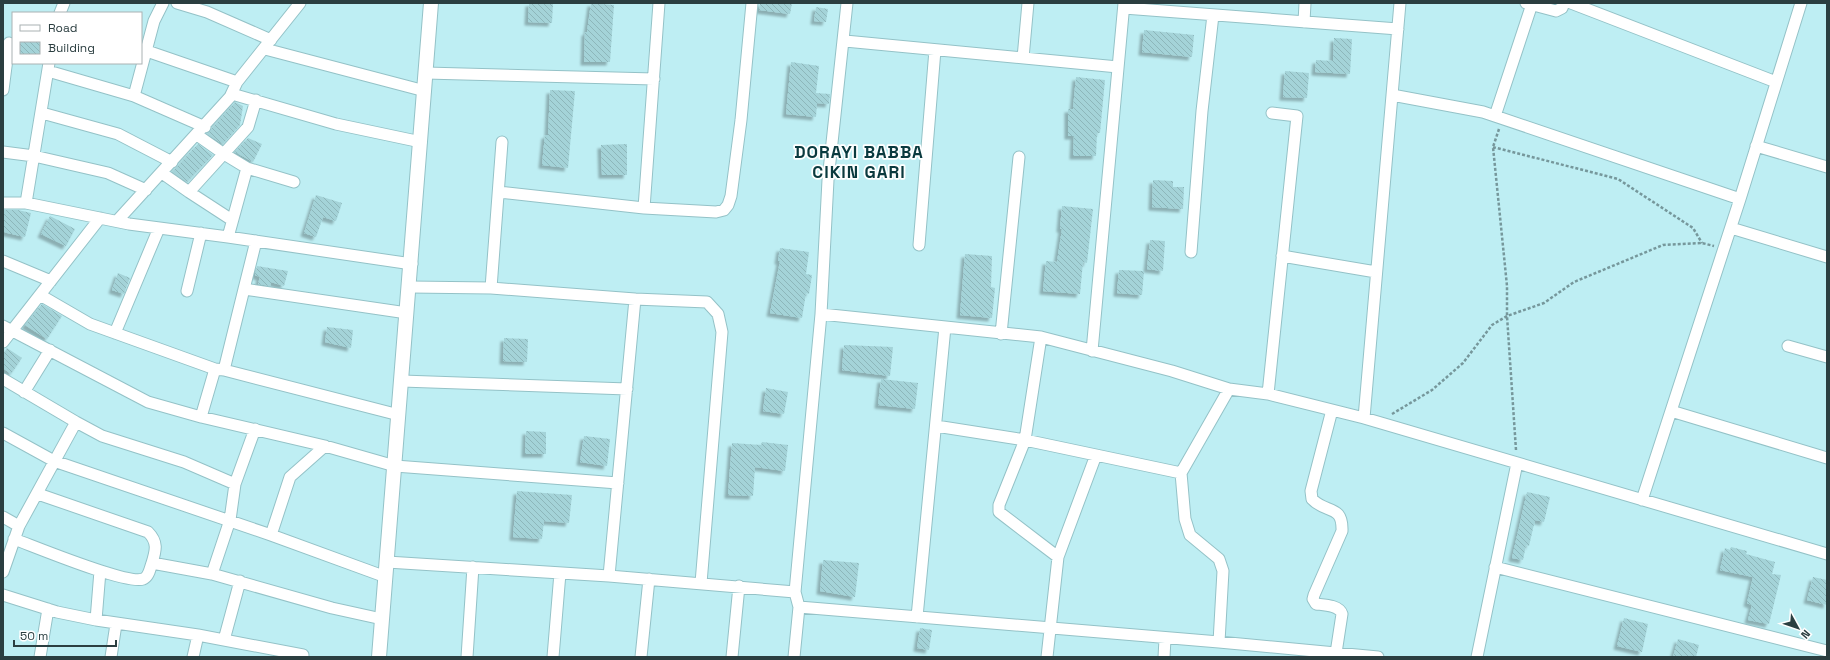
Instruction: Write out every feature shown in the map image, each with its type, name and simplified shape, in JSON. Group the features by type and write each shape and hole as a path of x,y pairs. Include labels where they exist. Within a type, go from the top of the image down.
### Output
{"street":[{"path":"163,3 154,21 144,49 237,82"},
{"path":"177,3 209,8 268,45 425,91"},
{"path":"117,221 201,131 232,94 237,82 300,3"},
{"path":"379,657 412,264 431,3"},
{"path":"644,208 659,3"},
{"path":"499,192 644,208 716,212 724,210 728,205 738,141 752,3"},
{"path":"794,657 799,607 795,592 821,314 828,180 845,41 848,3"},
{"path":"1023,58 1028,3"},
{"path":"1304,22 1306,3"},
{"path":"1364,418 1400,3"},
{"path":"1499,117 1529,4 1556,11 1562,8 1564,3"},
{"path":"1571,3 1776,82"},
{"path":"1642,500 1731,228 1801,3"},
{"path":"1092,351 1124,5 1213,15 1398,29"},
{"path":"1191,252 1202,111 1213,15"},
{"path":"845,41 1118,67"},
{"path":"3,90 8,43"},
{"path":"919,244 936,50"},
{"path":"134,96 141,64"},
{"path":"26,203 49,67 134,96 201,131 224,154 247,168 294,182"},
{"path":"426,73 654,79"},
{"path":"232,94 336,124 421,142"},
{"path":"1392,95 1484,112 1740,199"},
{"path":"189,192 248,127 256,100"},
{"path":"1268,394 1297,116 1272,112"},
{"path":"42,113 118,134 172,162"},
{"path":"491,288 502,142"},
{"path":"1756,146 1827,167"},
{"path":"3,152 34,156 108,173 146,190"},
{"path":"1001,334 1019,157"},
{"path":"228,237 247,168"},
{"path":"162,173 232,220"},
{"path":"3,203 26,203 128,224 201,233 412,264"},
{"path":"3,342 8,328 40,295 100,218"},
{"path":"115,333 159,228"},
{"path":"1731,228 1827,257"},
{"path":"187,291 201,233"},
{"path":"201,417 219,369 244,289 256,241"},
{"path":"1282,256 1376,272"},
{"path":"3,261 51,281"},
{"path":"410,287 491,288 636,299 707,302 718,314 722,332 701,583"},
{"path":"244,289 408,313"},
{"path":"40,295 90,324 219,369 399,414"},
{"path":"609,576 636,299"},
{"path":"821,314 1041,337 1172,371 1229,389 1268,394 1364,418 1487,456 1517,463 1827,554"},
{"path":"917,617 945,327"},
{"path":"8,328 148,402 201,417 325,446 395,466 618,483"},
{"path":"1041,337 1025,440 999,505 999,512 1058,557"},
{"path":"1788,346 1827,357"},
{"path":"24,392 50,350"},
{"path":"3,379 102,436 184,462 235,484"},
{"path":"402,381 627,389"},
{"path":"1219,642 1223,571 1219,559 1190,535 1185,519 1181,474 1229,389"},
{"path":"1332,410 1311,491 1312,499 1317,504 1337,512 1342,520 1342,531 1313,599 1316,604 1338,608 1341,611 1342,614 1336,653"},
{"path":"1671,411 1827,458"},
{"path":"4,565 19,526 38,494 54,461 76,422"},
{"path":"936,426 1025,440 1181,474"},
{"path":"212,574 230,520 235,484 255,429"},
{"path":"3,433 54,461 230,520 386,577"},
{"path":"271,535 290,477 325,446"},
{"path":"1047,657 1058,557 1096,455"},
{"path":"1477,657 1517,463"},
{"path":"14,539 100,571 142,579 149,573 156,549 156,542 148,532 38,494"},
{"path":"3,517 19,526"},
{"path":"387,562 560,572 739,586 795,592"},
{"path":"152,563 212,574 332,608 382,619"},
{"path":"467,657 473,567"},
{"path":"1495,567 1827,651"},
{"path":"96,620 100,571"},
{"path":"553,657 560,572"},
{"path":"641,657 649,579"},
{"path":"224,640 240,582"},
{"path":"732,657 739,586"},
{"path":"3,595 96,620 198,635 303,655 302,657"},
{"path":"799,607 1165,639 1219,642 1336,653 1350,656 1378,657"},
{"path":"40,657 48,608"},
{"path":"111,657 116,624"},
{"path":"193,657 198,635"},
{"path":"1164,657 1165,639"}],"path":[{"path":"1499,117 1493,147 1507,286 1507,316 1517,463"},
{"path":"1493,147 1618,179 1694,228 1702,244"},
{"path":"1378,422 1432,390 1463,363 1492,325 1507,316 1544,303 1574,282 1663,245 1702,244 1724,248"}],"building":[{"path":"529,3 553,3 552,23 528,22"},
{"path":"591,3 614,5 610,62 584,62 585,32 587,32"},
{"path":"760,3 792,3 790,14 759,10"},
{"path":"816,7 828,9 826,22 814,21"},
{"path":"1144,30 1194,35 1192,57 1142,52"},
{"path":"1334,38 1352,39 1350,74 1315,72 1316,60 1333,61"},
{"path":"791,62 819,66 816,93 830,94 829,104 817,103 816,117 786,114"},
{"path":"1285,71 1309,73 1307,98 1283,97"},
{"path":"1076,77 1105,80 1100,133 1097,133 1096,156 1073,156 1074,136 1068,136 1068,109 1073,109"},
{"path":"550,90 575,91 568,168 542,165 545,135 548,135"},
{"path":"235,102 243,106 240,125 223,144 207,134"},
{"path":"248,138 262,144 253,162 235,152"},
{"path":"198,144 213,155 187,182 172,172"},
{"path":"627,144 627,175 602,175 601,145"},
{"path":"1153,180 1173,181 1173,187 1184,187 1183,209 1152,207"},
{"path":"316,195 342,203 336,221 323,217 316,237 304,233"},
{"path":"1062,206 1093,209 1087,263 1083,262 1080,294 1043,291 1046,261 1057,262 1062,229 1060,229"},
{"path":"3,210 18,210 31,213 25,237 3,232"},
{"path":"50,216 75,229 66,246 41,234"},
{"path":"1150,240 1165,241 1163,271 1147,269"},
{"path":"780,248 809,252 806,274 812,275 809,294 806,293 802,318 770,313 780,261 778,261"},
{"path":"965,254 992,256 991,287 995,288 992,318 960,315"},
{"path":"257,266 288,271 284,286 271,282 270,286 258,284 260,277 255,275"},
{"path":"1119,270 1144,271 1142,295 1117,293"},
{"path":"118,273 130,278 124,294 112,290"},
{"path":"42,304 62,316 47,339 25,325"},
{"path":"327,327 353,330 351,348 325,342"},
{"path":"504,338 528,339 527,362 503,361"},
{"path":"844,345 893,347 890,376 842,370"},
{"path":"7,348 22,358 11,374 3,368 3,355"},
{"path":"881,379 918,383 915,409 878,405"},
{"path":"766,388 788,392 784,414 763,411"},
{"path":"526,431 546,432 546,454 525,454"},
{"path":"584,436 610,439 607,466 580,462"},
{"path":"762,442 788,445 785,471 755,467 753,496 728,495 732,443 761,445"},
{"path":"517,491 572,495 569,523 544,521 542,539 513,537"},
{"path":"1527,492 1550,497 1544,522 1535,520 1529,546 1526,545 1523,560 1512,558"},
{"path":"1731,547 1747,551 1746,554 1775,562 1772,574 1781,575 1769,624 1748,620 1752,605 1747,603 1753,577 1720,570 1725,548 1730,550"},
{"path":"823,560 859,563 855,597 820,591"},
{"path":"1813,577 1827,580 1827,605 1807,600"},
{"path":"1624,618 1648,624 1642,652 1617,646"},
{"path":"920,628 932,630 929,650 917,648"},
{"path":"1678,639 1699,645 1696,657 1673,657"}],"district":[{"name":"DORAYI BABBA CIKIN GARI","path":"859,162"}]}
